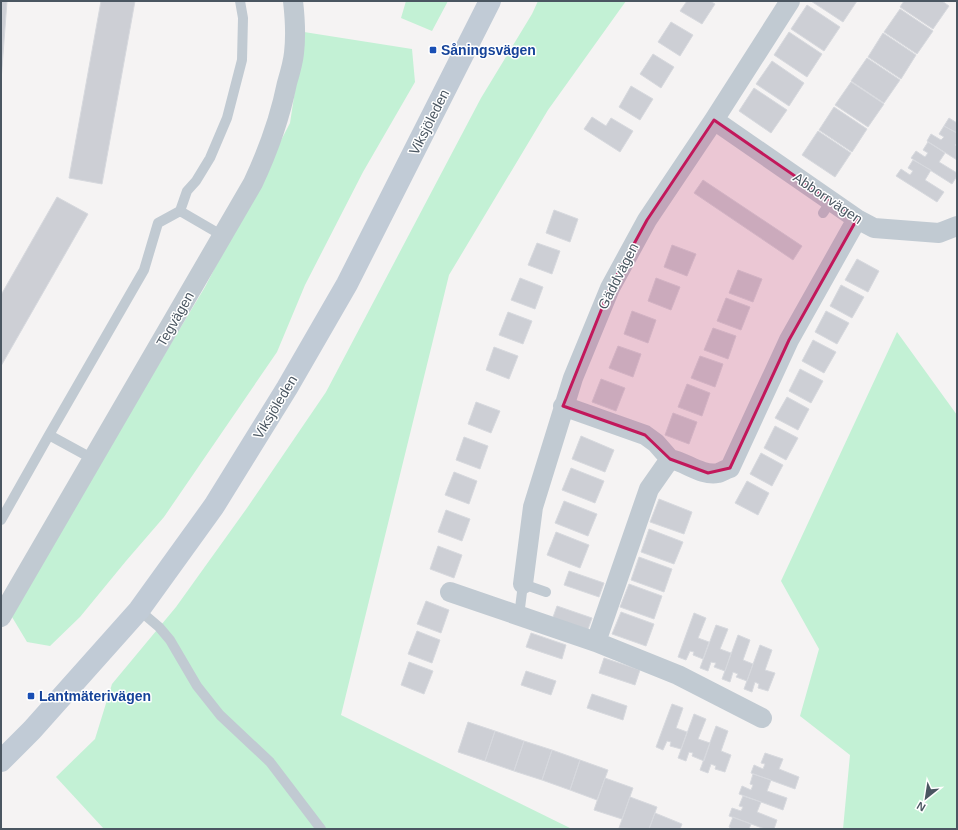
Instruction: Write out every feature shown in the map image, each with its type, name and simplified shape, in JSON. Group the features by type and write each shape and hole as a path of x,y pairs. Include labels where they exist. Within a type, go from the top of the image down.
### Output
{"main road":[{"name":"Viksjöleden","path":"1,761 32,730 139,610 214,506 291,381 347,284 488,4"}],"street":[{"name":"Tegvägen","path":"1,617 223,236 253,183 265,158 282,108 294,54 294,1"},
{"name":"Gäddvägen","path":"523,584 533,507 563,406 610,288 647,220 714,120 790,1"},
{"name":"Abborrvägen","path":"714,120 827,207 857,219 874,228 940,233 957,226"},
{"path":"563,406 645,435 656,443 670,459 708,473 718,473 730,468 789,340 857,219"},
{"path":"596,642 649,489 670,459"},
{"path":"450,592 596,642 678,675 762,718"}],"lane":[{"path":"1,520 144,270 158,223 180,211 187,191 196,181 210,158 227,118 242,60 243,18 240,1"},
{"path":"180,211 223,236"},
{"path":"49,435 93,459"},
{"path":"519,616 523,584 546,592"},
{"path":"139,610 159,627 170,640 197,686 220,715 270,762 321,829"}],"highlighted area":[{"path":"714,120 857,219 789,340 730,468 708,473 670,459 645,435 563,406 610,288 647,220"}],"green space":[{"path":"406,1 448,1 432,31 401,18"},
{"path":"538,1 626,1 548,110 449,275 341,715 572,829 104,829 56,777 95,739 112,684 176,607 247,508 326,392 481,98 532,14"},
{"path":"304,32 412,49 415,82 363,172 305,285 277,352 164,517 80,617 50,646 27,642 12,617 25,586 205,287 290,123"},
{"path":"897,332 957,415 957,829 843,829 850,755 800,716 819,649 781,581"}],"building":[{"path":"1,1 7,1 1,81"},
{"path":"101,1 135,1 102,184 69,178"},
{"path":"687,1 710,1 715,4 702,24 680,11"},
{"path":"811,1 857,1 843,22"},
{"path":"904,1 942,1 949,6 933,29 900,7"},
{"path":"807,5 840,27 824,51 791,29"},
{"path":"900,9 933,31 917,54 884,32"},
{"path":"671,22 693,35 680,56 658,42"},
{"path":"789,32 822,54 807,77 774,55"},
{"path":"883,33 916,55 901,79 868,57"},
{"path":"653,54 674,67 661,88 640,74"},
{"path":"867,58 900,80 884,103 851,81"},
{"path":"772,61 804,83 789,106 756,84"},
{"path":"851,82 884,104 868,127 835,105"},
{"path":"631,86 653,99 640,120 619,107"},
{"path":"754,88 787,110 771,133 739,111"},
{"path":"834,107 867,129 852,152 819,130"},
{"path":"592,117 606,126 611,118 633,131 620,152 584,129"},
{"path":"949,118 957,123 957,133 944,126"},
{"path":"944,126 957,133 957,143 955,145 957,146 957,160 927,141 931,134 941,140 944,137 939,134"},
{"path":"818,131 851,153 835,177 802,155"},
{"path":"928,142 945,153 939,162 957,173 957,176 952,184 911,158 916,151 925,157 928,153 923,150"},
{"path":"913,160 931,170 925,180 944,192 937,202 896,176 901,169 910,175 913,171 908,168"},
{"path":"703,180 802,246 793,260 694,193"},
{"path":"57,197 88,214 1,366 1,295"},
{"path":"554,210 578,219 570,242 546,233"},
{"path":"537,243 560,251 552,274 528,265"},
{"path":"672,245 696,254 687,276 664,267"},
{"path":"857,259 879,271 868,292 845,280"},
{"path":"738,270 762,279 753,302 729,293"},
{"path":"520,278 543,287 535,309 511,300"},
{"path":"656,278 680,287 671,310 648,301"},
{"path":"841,285 864,297 852,318 830,306"},
{"path":"726,298 750,307 741,330 717,321"},
{"path":"632,311 656,320 648,343 624,334"},
{"path":"826,311 849,323 837,344 815,332"},
{"path":"508,312 532,321 523,344 499,335"},
{"path":"713,328 736,336 728,359 704,350"},
{"path":"813,340 836,352 824,373 802,361"},
{"path":"618,346 641,354 633,377 609,368"},
{"path":"494,347 518,356 509,379 486,370"},
{"path":"700,356 723,364 715,387 691,378"},
{"path":"800,369 823,381 811,403 789,391"},
{"path":"601,379 625,388 616,411 592,402"},
{"path":"687,384 710,393 702,416 678,407"},
{"path":"787,397 809,409 798,430 775,418"},
{"path":"476,402 500,411 491,433 468,424"},
{"path":"673,413 697,422 689,444 665,435"},
{"path":"775,426 798,438 786,460 764,448"},
{"path":"581,436 614,450 605,472 572,459"},
{"path":"464,437 488,446 480,469 456,460"},
{"path":"761,453 783,465 772,486 750,474"},
{"path":"571,468 604,481 595,503 562,490"},
{"path":"454,472 477,481 469,504 445,495"},
{"path":"747,481 769,493 758,515 735,503"},
{"path":"659,499 692,512 684,534 650,522"},
{"path":"564,501 597,514 588,536 555,523"},
{"path":"446,510 470,519 462,541 438,532"},
{"path":"649,529 683,542 674,564 641,552"},
{"path":"556,532 589,545 580,568 547,555"},
{"path":"438,546 462,555 454,578 430,569"},
{"path":"639,557 672,569 664,592 631,580"},
{"path":"569,571 604,583 599,597 564,585"},
{"path":"629,584 662,596 654,619 620,607"},
{"path":"426,601 449,610 441,633 417,624"},
{"path":"557,606 592,618 587,632 552,620"},
{"path":"621,612 654,624 646,646 612,634"},
{"path":"694,613 706,618 698,638 709,642 703,659 693,655 694,652 690,651 686,660 678,657"},
{"path":"716,625 728,629 720,649 731,653 725,671 714,667 716,663 711,662 708,671 700,668"},
{"path":"417,631 440,640 432,663 408,654"},
{"path":"531,633 566,645 562,659 526,647"},
{"path":"738,635 750,640 743,660 753,664 747,681 736,677 738,674 733,672 730,682 722,679"},
{"path":"760,645 772,650 765,670 775,673 768,691 758,688 759,684 755,682 752,692 744,689"},
{"path":"604,658 640,670 635,685 599,673"},
{"path":"409,662 433,671 424,694 401,685"},
{"path":"526,671 556,681 551,695 521,685"},
{"path":"592,694 627,706 623,720 587,708"},
{"path":"672,704 683,708 676,728 687,732 681,749 670,746 671,742 667,741 663,750 656,747"},
{"path":"694,714 706,719 698,739 710,743 704,761 692,756 693,753 689,752 686,761 678,758"},
{"path":"468,722 495,731 485,761 458,752"},
{"path":"716,726 728,731 721,751 731,755 725,772 715,769 716,766 711,764 708,773 700,770"},
{"path":"495,731 524,741 514,771 485,761"},
{"path":"524,741 552,750 542,780 514,771"},
{"path":"552,750 580,760 570,790 542,780"},
{"path":"765,753 783,759 779,769 799,777 795,789 751,773 754,765 763,769 765,764 761,763"},
{"path":"580,760 608,770 597,800 570,790"},
{"path":"753,774 771,780 767,791 787,798 783,810 739,794 742,786 751,790 753,785 750,784"},
{"path":"605,778 633,788 622,819 594,810"},
{"path":"743,796 761,802 757,812 777,820 774,829 765,829 729,816 732,808 741,811 743,807 739,806"},
{"path":"630,797 657,807 649,829 619,828"},
{"path":"655,813 682,824 680,829 649,829"},
{"path":"733,817 751,824 749,829 732,829 729,827"}],"place":[{"name":"Såningsvägen","path":"433,50"},
{"name":"Lantmäterivägen","path":"31,696"}]}
